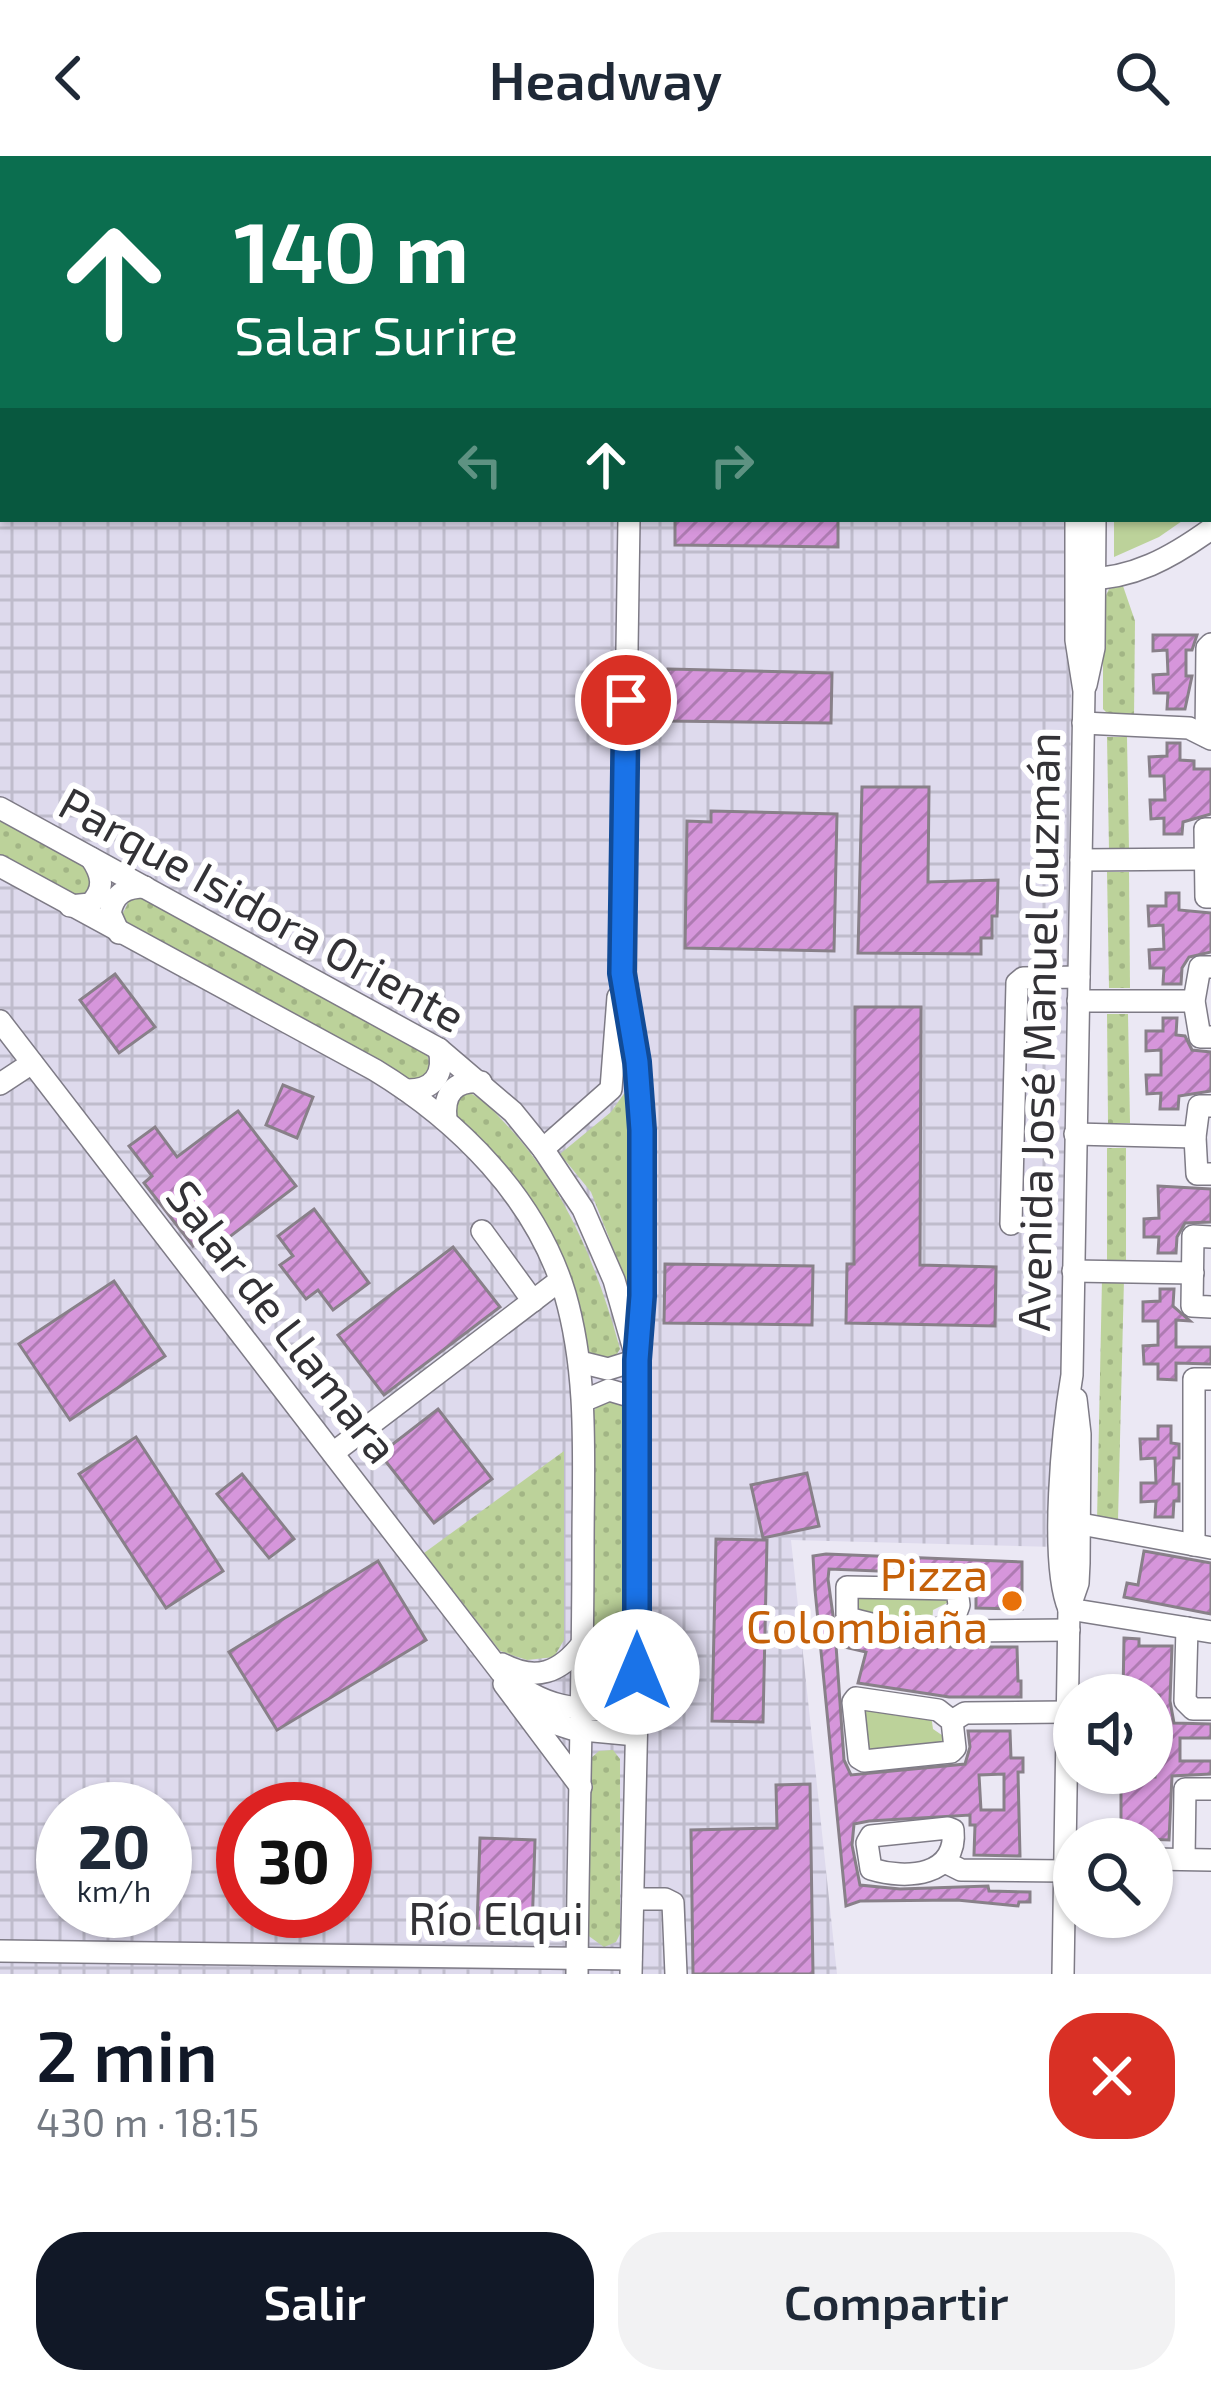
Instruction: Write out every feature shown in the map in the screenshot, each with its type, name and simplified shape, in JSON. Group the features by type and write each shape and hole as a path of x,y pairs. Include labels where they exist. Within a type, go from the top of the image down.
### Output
{"street":[{"path":"543,1149 611,1089 622,973 629,522"},
{"name":"Avenida José Manuel Guzmán","path":"1068,1674 1069,1619 1078,1582 1070,1522 1080,1434 1072,1375 1084,691 1094,648 1076,522"},
{"name":"Avenida José Manuel Guzmán","path":"1086,579 1095,522"},
{"path":"1086,579 1116,578 1150,566 1211,529"},
{"path":"1084,723 1181,727 1208,737 1207,647 1211,644"},
{"name":"Parque Isidora Oriente","path":"0,808 439,1049 481,1082 543,1149 583,1209 605,1255 637,1360 631,1966"},
{"path":"1211,829 1205,829 1204,859 1206,897 1211,897"},
{"path":"70,906 90,904 99,892 101,878 91,858"},
{"path":"1081,860 1204,859"},
{"path":"0,866 406,1090 477,1149 517,1199 559,1281 580,1363 583,1401 584,1720 577,1966"},
{"path":"119,933 110,913 115,898 128,888 146,887"},
{"path":"1211,967 1200,967 1193,1001 1200,1037 1211,1037"},
{"path":"580,1363 608,1370 637,1360 642,1296 642,1130 637,1062 622,973"},
{"path":"1011,1224 1017,983 1023,977 1078,977"},
{"path":"1078,1001 1193,1001"},
{"name":"Salar de Llamara","path":"0,1021 496,1665 506,1688 528,1715 584,1720 637,1710"},
{"path":"406,1090 423,1090 434,1082 441,1066 439,1049"},
{"path":"0,1084 32,1063"},
{"path":"446,1119 451,1090 466,1082 481,1082"},
{"path":"1211,1106 1199,1106 1195,1137 1197,1174 1211,1174"},
{"path":"1076,1134 1195,1137"},
{"path":"482,1231 532,1301"},
{"path":"1211,1237 1193,1236 1192,1306 1211,1306"},
{"path":"1073,1271 1193,1273"},
{"path":"333,1453 559,1281"},
{"path":"1070,1522 1203,1546 1203,1379"},
{"path":"583,1401 609,1390 636,1398"},
{"path":"952,1624 959,1605 957,1589 847,1587 851,1619 904,1632 934,1631 952,1624 965,1631 1069,1619 1211,1632"},
{"path":"1187,1628 1185,1701 1193,1709 1211,1709"},
{"path":"496,1665 538,1675 563,1665 583,1643"},
{"name":"Salar de Llamara","path":"496,1665 542,1701 636,1736"},
{"path":"856,1698 938,1710 952,1721 955,1748 951,1752 864,1761 859,1758 853,1702 856,1698"},
{"path":"952,1721 965,1713 1053,1712"},
{"path":"528,1715 581,1787"},
{"path":"1184,1859 1185,1790 1211,1790"},
{"path":"1173,1859 1211,1860"},
{"path":"947,1863 961,1870 1053,1863"},
{"path":"633,1899 673,1903 676,1974"},
{"name":"Avenida José Manuel Guzmán","path":"1063,1974 1065,1938"},
{"name":"Río Elqui","path":"0,1951 411,1966 631,1966"}],"shaded area":[{"path":"0,522 1074,522 1058,1547 791,1540 837,1974 0,1974"}],"green space":[{"path":"1114,522 1181,522 1159,537 1114,557"},
{"path":"1123,586 1135,621 1134,717 1111,717 1103,709 1103,601 1109,589"},
{"path":"1107,737 1127,737 1129,849 1109,849"},
{"path":"0,821 86,868 91,889 71,901 0,862"},
{"path":"1107,872 1129,872 1130,988 1109,988"},
{"path":"130,899 143,899 426,1053 431,1066 428,1077 404,1083 127,932 121,917"},
{"path":"1107,1014 1128,1014 1130,1123 1108,1123"},
{"path":"628,1088 630,1291 591,1192 560,1154 611,1112"},
{"path":"466,1091 514,1133 566,1208 611,1319 620,1349 613,1360 587,1358 565,1277 457,1120 454,1102"},
{"path":"1107,1148 1126,1148 1126,1261 1107,1261"},
{"path":"1102,1279 1124,1279 1118,1520 1097,1520"},
{"path":"605,1400 624,1406 627,1417 622,1695 618,1699 595,1698 591,1690 590,1414"},
{"path":"564,1451 564,1640 554,1657 527,1660 500,1651 424,1553"},
{"path":"858,1591 950,1596 951,1601 933,1610 932,1625 857,1613"},
{"path":"861,1709 898,1716 931,1715 933,1729 952,1742 872,1754 864,1744"},
{"path":"613,1750 620,1759 620,1934 616,1942 604,1947 586,1934 590,1759 599,1751"}],"building":[{"path":"675,522 838,522 838,547 675,545"},
{"path":"1153,635 1197,635 1192,650 1186,650 1186,676 1192,676 1185,709 1167,709 1168,693 1154,693 1153,675 1168,674 1167,650 1153,651"},
{"path":"668,669 832,673 831,723 668,721"},
{"path":"1167,743 1180,743 1180,760 1194,761 1194,769 1211,769 1211,814 1183,822 1182,834 1164,834 1164,818 1151,819 1150,800 1165,800 1164,776 1150,776 1149,757 1167,756"},
{"path":"862,787 929,787 928,882 998,880 992,938 981,938 981,954 858,953"},
{"path":"711,811 837,814 834,951 685,948 687,821 711,822"},
{"path":"1166,893 1179,893 1179,910 1211,913 1211,952 1189,957 1181,984 1163,984 1164,968 1150,968 1149,950 1164,949 1163,925 1149,926 1148,906 1166,906"},
{"path":"115,974 155,1027 119,1053 80,1000"},
{"path":"855,1007 921,1007 920,1265 996,1267 995,1326 846,1323 847,1264 854,1264"},
{"path":"1163,1018 1177,1018 1176,1035 1185,1036 1192,1050 1211,1052 1211,1091 1179,1096 1178,1109 1160,1109 1161,1093 1147,1094 1146,1075 1161,1075 1161,1050 1146,1051 1146,1031 1163,1031"},
{"path":"283,1085 313,1097 297,1138 266,1125"},
{"path":"238,1111 296,1186 215,1248 205,1236 193,1246 144,1183 152,1176 129,1146 155,1127 177,1157"},
{"path":"1158,1186 1211,1189 1211,1222 1185,1223 1177,1237 1176,1253 1158,1253 1159,1237 1144,1237 1144,1219 1159,1218"},
{"path":"314,1209 369,1283 333,1310 318,1290 306,1299 280,1265 293,1256 278,1236"},
{"path":"453,1247 500,1307 384,1395 338,1335"},
{"path":"665,1264 813,1266 812,1325 664,1323"},
{"path":"114,1281 165,1356 70,1420 19,1344"},
{"path":"1160,1289 1174,1289 1173,1306 1190,1321 1176,1320 1176,1347 1211,1347 1211,1364 1176,1363 1176,1380 1158,1379 1158,1364 1144,1364 1143,1346 1158,1345 1158,1321 1143,1321 1143,1302 1160,1301"},
{"path":"438,1409 492,1479 434,1523 380,1454"},
{"path":"1158,1426 1171,1426 1171,1443 1179,1444 1173,1484 1179,1484 1179,1501 1174,1501 1173,1517 1155,1517 1156,1501 1141,1502 1141,1483 1156,1483 1155,1458 1141,1459 1140,1439 1158,1439"},
{"path":"136,1437 223,1571 166,1608 79,1474"},
{"path":"807,1473 819,1526 763,1538 751,1485"},
{"path":"242,1474 294,1539 269,1558 217,1494"},
{"path":"716,1539 767,1540 763,1722 712,1721"},
{"path":"1144,1551 1211,1563 1211,1614 1124,1597 1127,1583 1138,1585"},
{"path":"813,1556 1022,1562 1022,1609 976,1608 976,1575 829,1569 828,1579 835,1630 896,1647 1017,1647 1021,1681 1021,1697 949,1697 858,1683 866,1652 836,1645 844,1760 851,1775 965,1764 968,1731 1010,1731 1011,1758 1023,1758 1023,1772 1018,1772 1020,1856 974,1855 975,1825 970,1825 970,1815 869,1821 854,1824 852,1845 860,1885 900,1889 988,1886 989,1891 1030,1892 1030,1902 1018,1906 957,1900 860,1901 846,1906","holes":["1004,1774 1004,1810 981,1810 979,1775"]},
{"path":"378,1561 426,1640 277,1730 229,1652"},
{"path":"1124,1638 1139,1639 1139,1646 1172,1646 1171,1674 1123,1674"},
{"path":"1173,1718 1174,1723 1211,1724 1211,1738 1180,1738 1180,1761 1211,1761 1211,1774 1173,1776"},
{"path":"810,1784 813,1974 693,1974 691,1830 777,1828 776,1785"},
{"path":"1121,1794 1171,1794 1170,1818 1121,1818"},
{"path":"480,1838 535,1840 532,1930 477,1928"}],"place":[{"name":"Pizza Colombiaña","path":"1012,1601"}],"route":[{"path":"626,700 622,973 637,1062 642,1130 637,1672"}]}
